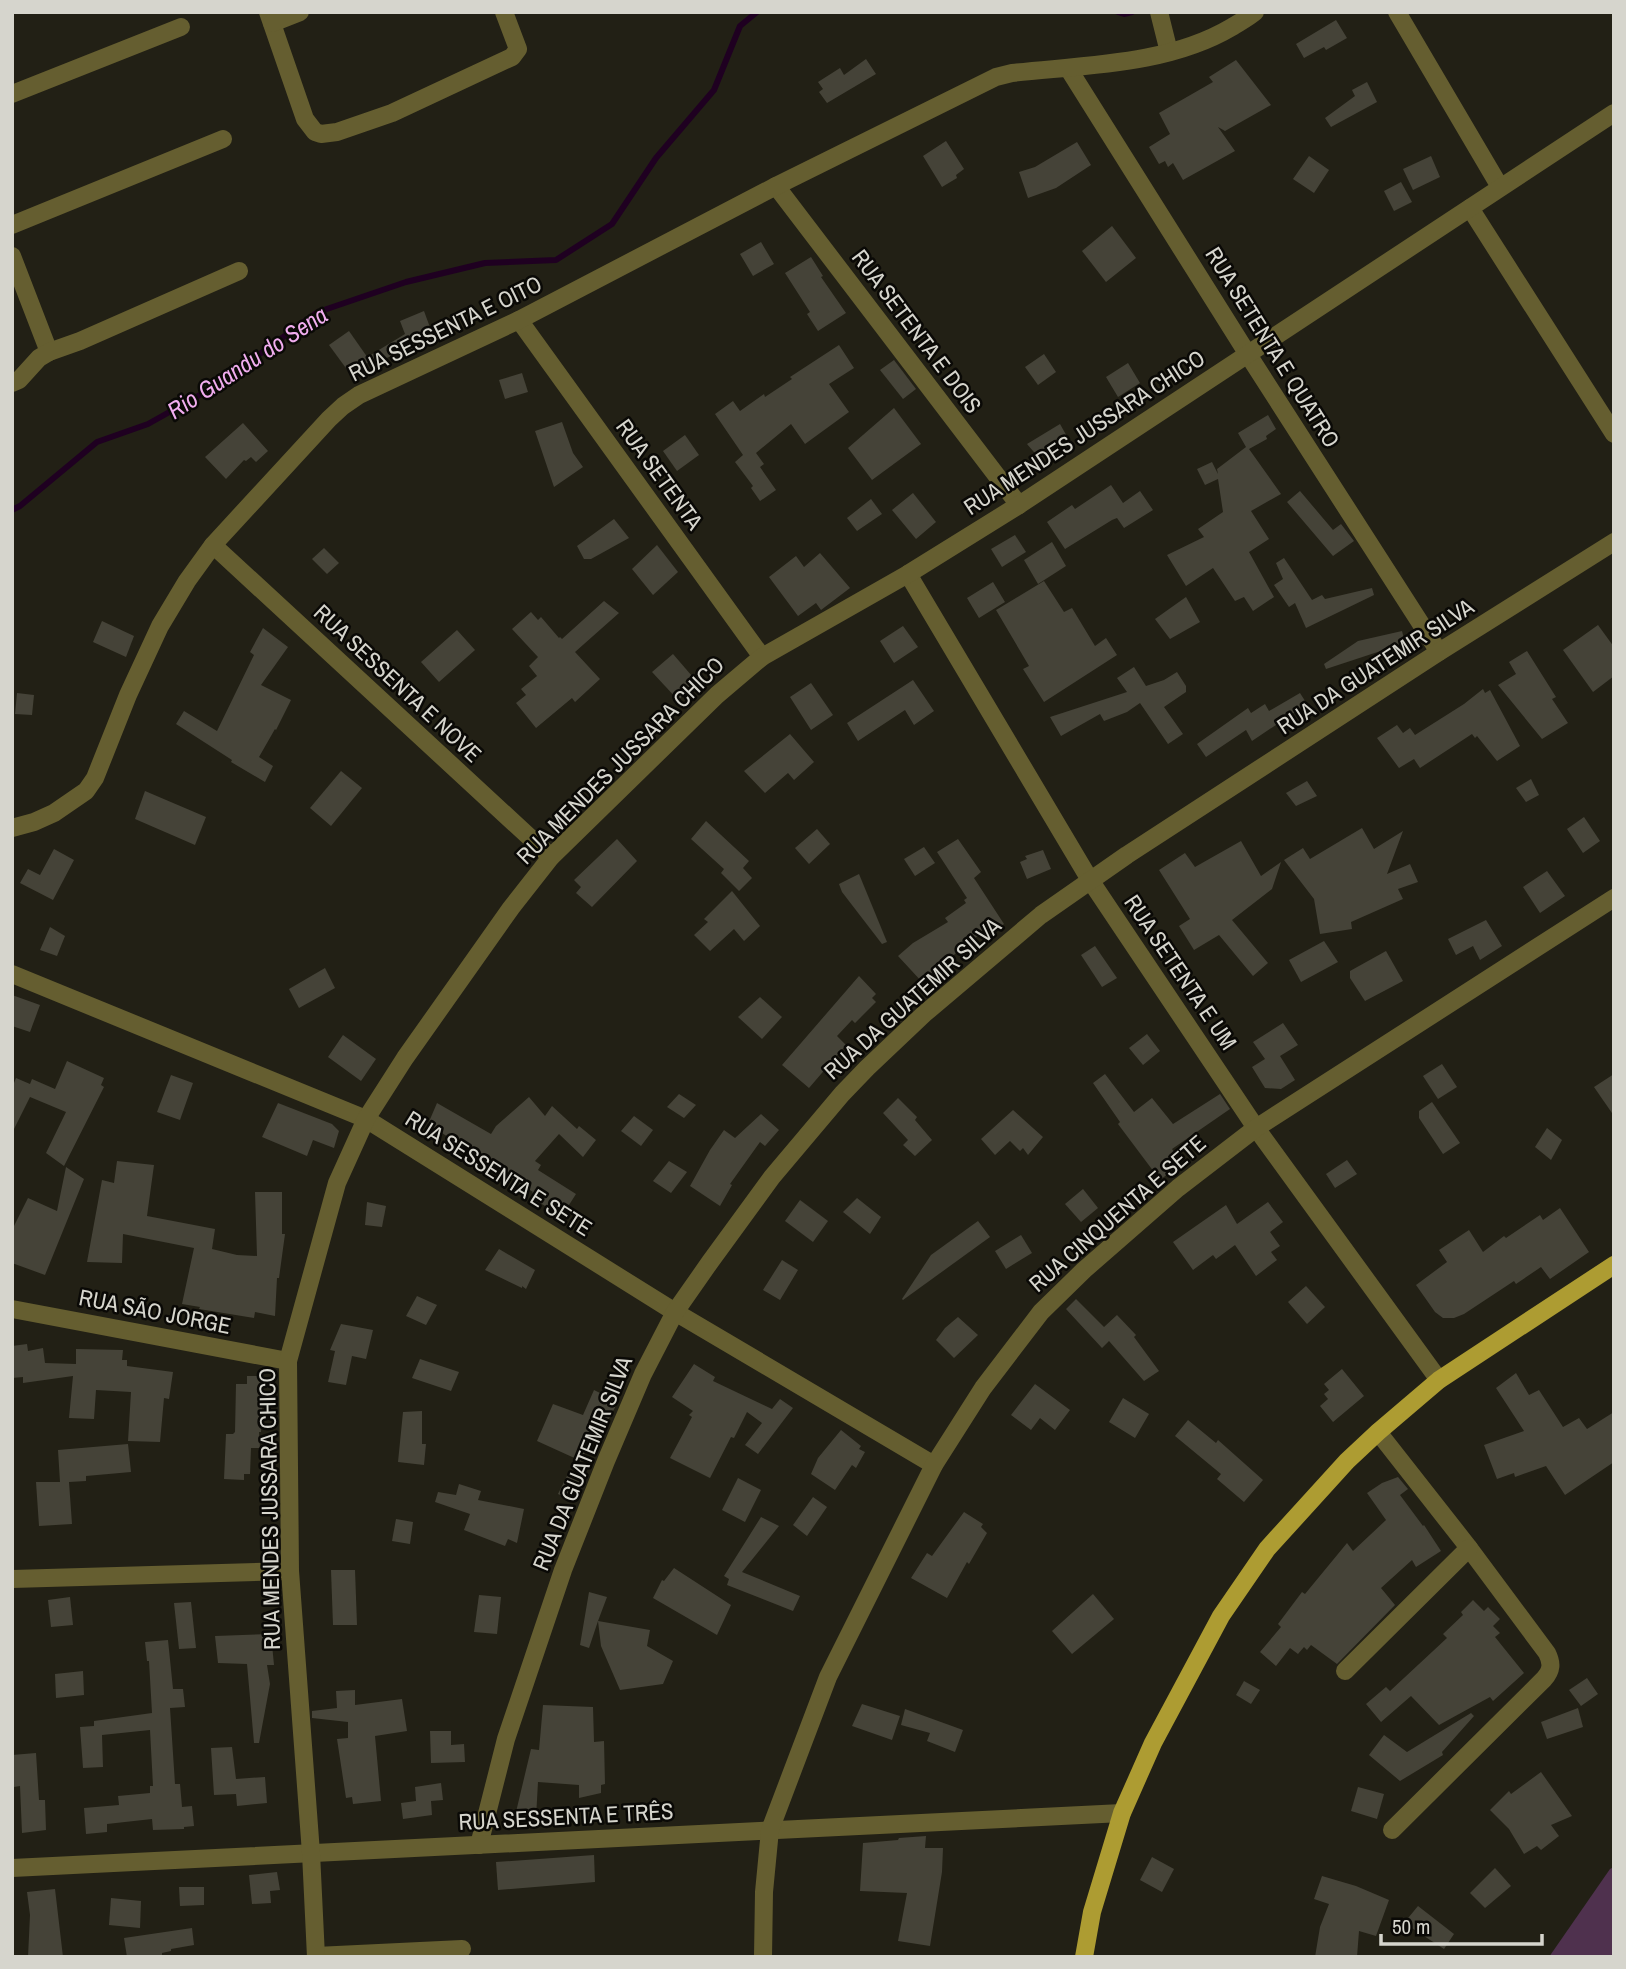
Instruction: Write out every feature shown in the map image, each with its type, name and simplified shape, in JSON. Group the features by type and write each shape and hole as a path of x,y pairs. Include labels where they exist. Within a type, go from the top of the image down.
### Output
{"main road":[{"path":"1084,1957 1093,1912 1122,1813 1153,1743 1221,1616 1267,1549 1307,1503 1378,1432 1439,1380 1614,1265"}],"street":[{"path":"300,12 270,18 305,119 315,132 321,134 337,132 392,113 512,57 517,49 504,12"},
{"path":"1159,12 1168,46"},
{"name":"RUA SESSENTA E OITO","path":"12,828 54,813 79,796 95,778 128,695 160,626 187,581 213,545 329,419 359,395 519,320 776,186 996,77 1118,62 1168,46 1217,36 1255,12"},
{"path":"1397,12 1500,187"},
{"path":"12,94 181,27"},
{"name":"RUA SETENTA E QUATRO","path":"1068,68 1439,652"},
{"name":"RUA MENDES JUSSARA CHICO","path":"316,1956 290,1571 288,1361 337,1183 366,1119 405,1058 511,908 551,857 717,695 762,657 908,574 1019,505 1614,113"},
{"path":"12,225 223,139"},
{"name":"RUA SETENTA E DOIS","path":"776,186 1019,505"},
{"path":"1470,208 1614,434"},
{"path":"12,256 49,352"},
{"path":"12,383 19,380 39,358 49,352 239,271"},
{"name":"RUA SETENTA","path":"519,320 762,657"},
{"name":"RUA DA GUATEMIR SILVA","path":"479,1845 506,1739 564,1570 643,1374 675,1312 772,1177 805,1136 858,1076 924,1014 1041,915 1090,880 1439,652 1614,542"},
{"name":"RUA SESSENTA E NOVE","path":"213,545 551,857"},
{"name":"RUA SETENTA E UM","path":"908,574 1090,880 1256,1128 1439,1380"},
{"name":"RUA CINQUENTA E SETE","path":"763,1957 764,1892 770,1830 828,1677 934,1465 983,1388 1041,1312 1084,1270 1178,1188 1256,1128 1614,898"},
{"name":"RUA SESSENTA E SETE","path":"12,974 366,1119 675,1312 934,1465"},
{"name":"RUA SÃO JORGE","path":"12,1309 288,1361"},
{"path":"1378,1432 1469,1548 1551,1662 1544,1679 1392,1830"},
{"path":"1345,1671 1469,1548"},
{"path":"12,1579 290,1571"},
{"name":"RUA SESSENTA E TRÊS","path":"12,1868 1122,1813"},
{"path":"316,1956 462,1949"}],"shaded area":[{"path":"1614,1867 1614,1957 1549,1957 1610,1869"}],"building":[{"path":"1336,20 1347,38 1304,58 1296,44"},
{"path":"866,59 876,74 827,103 819,92 823,89 818,82 840,68 844,75"},
{"path":"1236,60 1271,105 1225,131 1218,127 1235,151 1183,180 1173,163 1168,167 1165,161 1159,164 1149,147 1170,134 1159,113 1213,82 1209,77"},
{"path":"1367,82 1377,102 1331,127 1325,118 1355,96 1352,90"},
{"path":"946,141 964,169 956,175 957,178 942,187 923,156"},
{"path":"1077,142 1091,165 1056,188 1028,198 1019,172 1035,167"},
{"path":"1309,156 1329,170 1314,193 1293,179"},
{"path":"1431,156 1440,177 1413,190 1403,169"},
{"path":"1401,182 1412,202 1394,211 1384,191"},
{"path":"1112,226 1136,258 1106,282 1082,251"},
{"path":"761,242 774,264 753,276 740,254"},
{"path":"811,257 823,276 821,277 846,313 818,331 807,314 810,312 785,273"},
{"path":"424,311 435,341 372,363 369,356 405,334 400,321"},
{"path":"349,331 370,361 351,375 329,345"},
{"path":"839,345 854,368 829,384 849,412 805,444 791,424 756,453 764,464 760,467 776,490 760,501 751,488 753,486 735,462 743,455 715,414 733,401 740,411 792,379 790,377"},
{"path":"1044,354 1056,372 1038,385 1025,367"},
{"path":"894,360 916,389 903,399 880,370"},
{"path":"1128,363 1140,383 1118,397 1106,377"},
{"path":"522,373 528,392 505,399 499,380"},
{"path":"894,408 921,444 872,480 848,448"},
{"path":"1268,415 1276,429 1266,436 1267,439 1249,449 1281,494 1251,511 1269,539 1249,552 1274,597 1253,611 1244,597 1235,601 1213,568 1186,586 1167,555 1204,537 1198,529 1223,512 1218,479 1205,485 1197,469 1212,462 1218,474 1217,469 1246,447 1238,433"},
{"path":"562,422 573,453 583,467 554,487 535,431"},
{"path":"243,423 268,451 256,462 251,457 244,460 226,479 205,457"},
{"path":"1060,424 1069,440 1039,458 1027,444"},
{"path":"685,435 699,455 677,471 663,451"},
{"path":"1111,485 1123,503 1140,491 1153,510 1124,528 1117,518 1112,520 1065,549 1047,522 1072,505 1075,509"},
{"path":"1300,491 1333,530 1341,524 1354,541 1333,556 1287,502"},
{"path":"913,493 936,522 916,539 892,510"},
{"path":"871,499 882,514 857,531 847,518"},
{"path":"614,519 629,538 591,559 584,559 577,546"},
{"path":"1015,535 1026,552 1002,567 991,549"},
{"path":"1052,542 1066,566 1038,584 1024,560"},
{"path":"657,545 678,572 653,595 632,569"},
{"path":"324,548 339,563 327,574 312,559"},
{"path":"820,553 850,588 821,610 816,603 798,616 769,577 796,556 804,567"},
{"path":"1284,558 1312,600 1322,595 1325,599 1372,588 1374,595 1306,628 1295,603 1289,607 1274,585 1283,579 1276,563"},
{"path":"1044,581 1064,612 1072,608 1095,646 1106,638 1117,655 1044,702 1023,669 1029,666 996,610"},
{"path":"993,582 1005,602 979,618 967,598"},
{"path":"1186,597 1200,622 1170,639 1155,619"},
{"path":"604,601 619,613 575,652 600,679 575,702 572,698 536,728 516,703 526,695 521,689 537,676 529,666 538,657 512,629 531,612 538,620 541,617 562,639"},
{"path":"102,621 134,636 126,657 93,642"},
{"path":"1598,625 1614,647 1614,676 1593,692 1563,650"},
{"path":"903,626 918,647 894,663 880,641"},
{"path":"263,628 288,647 261,685 291,700 259,757 273,766 265,782 176,724 184,711 217,731 254,655 250,652"},
{"path":"457,630 475,650 439,682 421,662"},
{"path":"1402,631 1405,643 1326,669 1324,664 1358,641"},
{"path":"1527,651 1556,697 1552,699 1568,723 1542,739 1498,685 1516,674 1509,662"},
{"path":"673,654 698,683 678,700 652,672"},
{"path":"1134,667 1146,686 1177,672 1186,686 1186,692 1164,707 1183,734 1168,744 1140,703 1127,712 1104,721 1100,714 1061,736 1050,717 1127,692 1117,678"},
{"path":"913,680 934,711 914,725 905,710 858,741 847,723"},
{"path":"811,683 833,715 811,730 790,697"},
{"path":"1483,689 1485,693 1490,690 1520,746 1497,761 1477,736 1475,738 1472,734 1420,768 1414,759 1399,768 1377,738 1397,725 1403,733 1410,728 1415,735"},
{"path":"17,693 34,695 32,715 15,714"},
{"path":"1300,693 1307,704 1252,741 1246,730 1206,757 1197,744 1248,708 1251,713 1265,704 1269,711"},
{"path":"790,734 814,762 794,780 788,773 765,793 744,771"},
{"path":"341,771 362,788 331,826 310,808"},
{"path":"1531,779 1539,795 1526,802 1516,788"},
{"path":"1307,781 1317,796 1296,806 1286,793"},
{"path":"145,791 206,817 195,845 135,819"},
{"path":"1584,817 1600,841 1583,853 1567,829"},
{"path":"706,821 749,861 743,868 752,878 739,891 721,873 724,869 691,839"},
{"path":"1362,828 1374,849 1403,831 1387,874 1410,864 1418,882 1398,889 1403,899 1351,922 1352,929 1320,934 1314,899 1284,860 1303,848 1310,859"},
{"path":"817,829 830,844 809,864 795,848"},
{"path":"617,839 637,861 592,907 576,893 581,887 574,880"},
{"path":"958,839 981,872 974,878 1004,924 987,936 984,932 966,944 923,983 898,956 913,943 948,922 945,918 966,903 964,900 967,898 937,852"},
{"path":"1241,841 1261,876 1281,862 1272,889 1232,920 1268,963 1253,976 1219,935 1194,950 1179,926 1190,919 1159,870 1185,853 1195,867"},
{"path":"924,847 935,863 915,876 904,859"},
{"path":"54,849 74,860 53,900 20,883 28,869 40,875"},
{"path":"1043,850 1051,869 1027,879 1020,862 1027,859 1025,856"},
{"path":"1547,871 1565,896 1540,913 1523,887"},
{"path":"859,874 887,942 882,944 842,892 839,884"},
{"path":"732,891 760,926 744,941 734,929 710,951 694,935 708,922 704,919"},
{"path":"1486,920 1502,946 1480,960 1473,946 1456,955 1448,939"},
{"path":"50,927 65,936 57,956 40,950"},
{"path":"1324,941 1338,962 1301,982 1289,960"},
{"path":"1095,946 1117,978 1102,987 1081,955"},
{"path":"1386,951 1403,981 1365,1001 1350,978 1350,971"},
{"path":"325,968 335,988 299,1008 289,989"},
{"path":"859,976 876,994 872,998 876,1002 855,1023 852,1020 837,1036 846,1045 809,1088 782,1065"},
{"path":"12,995 40,1005 30,1032 12,1026"},
{"path":"760,997 782,1017 762,1039 738,1017"},
{"path":"1283,1023 1298,1045 1280,1056 1295,1080 1281,1089 1265,1088 1252,1067 1265,1059 1253,1042"},
{"path":"1147,1034 1160,1051 1143,1065 1129,1048"},
{"path":"343,1035 376,1059 361,1081 328,1057"},
{"path":"67,1061 104,1078 101,1085 104,1087 64,1166 46,1153 66,1112 30,1097 12,1133 12,1088 16,1078 30,1084 32,1079 55,1089"},
{"path":"1442,1064 1457,1087 1438,1099 1423,1076"},
{"path":"1105,1074 1134,1112 1152,1098 1173,1124 1220,1094 1230,1109 1172,1149 1182,1163 1160,1180 1118,1124 1120,1122 1093,1083"},
{"path":"1614,1074 1614,1116 1594,1087"},
{"path":"171,1075 193,1083 180,1120 157,1112"},
{"path":"679,1094 696,1105 684,1118 667,1107"},
{"path":"529,1097 545,1116 552,1106 577,1129 579,1126 596,1140 583,1157 559,1134 535,1161 541,1165 538,1170 576,1194 562,1216 535,1200 537,1196 533,1192 428,1124 437,1103 491,1134 496,1126"},
{"path":"898,1098 917,1117 915,1120 932,1140 915,1156 903,1145 908,1140 883,1113"},
{"path":"1432,1102 1460,1143 1443,1154 1419,1118 1419,1111"},
{"path":"278,1103 332,1124 339,1131 334,1148 313,1140 307,1156 262,1137"},
{"path":"1013,1110 1043,1137 1028,1155 1023,1148 1020,1151 1010,1141 995,1155 981,1139"},
{"path":"761,1114 779,1130 765,1146 760,1142 730,1184 732,1185 720,1206 690,1186 724,1130 735,1138"},
{"path":"634,1116 653,1130 641,1146 621,1131"},
{"path":"1547,1128 1562,1140 1551,1160 1535,1147"},
{"path":"1347,1160 1357,1174 1335,1188 1326,1174"},
{"path":"117,1161 154,1165 147,1216 215,1229 212,1249 237,1255 257,1256 255,1192 282,1192 282,1234 285,1234 277,1278 275,1316 255,1312 254,1318 182,1304 194,1248 123,1234 122,1263 87,1262 102,1180 114,1183"},
{"path":"669,1161 687,1172 671,1193 653,1181"},
{"path":"66,1167 84,1179 45,1275 12,1263 12,1230 28,1198 57,1211"},
{"path":"1083,1189 1098,1208 1081,1222 1065,1204"},
{"path":"857,1198 881,1217 870,1234 843,1212"},
{"path":"800,1200 828,1221 813,1242 785,1221"},
{"path":"367,1202 386,1206 382,1227 365,1225"},
{"path":"1268,1202 1283,1222 1270,1232 1280,1246 1271,1252 1277,1260 1256,1276 1235,1245 1216,1259 1213,1255 1193,1270 1173,1242 1226,1205 1237,1224"},
{"path":"1560,1208 1589,1252 1550,1279 1541,1267 1454,1318 1443,1318 1435,1312 1416,1285 1447,1262 1439,1250 1469,1230 1483,1252 1540,1215 1543,1220"},
{"path":"978,1221 990,1237 903,1300 931,1255"},
{"path":"1021,1235 1032,1253 1006,1269 995,1251"},
{"path":"499,1249 535,1270 526,1289 485,1270"},
{"path":"782,1260 798,1270 780,1300 763,1290"},
{"path":"1306,1286 1325,1307 1307,1324 1288,1302"},
{"path":"417,1296 437,1305 426,1325 406,1316"},
{"path":"1076,1299 1104,1327 1117,1315 1136,1335 1134,1337 1159,1371 1144,1381 1109,1341 1102,1348 1066,1309"},
{"path":"958,1317 978,1335 954,1358 936,1340"},
{"path":"341,1324 373,1330 366,1359 352,1356 346,1385 328,1382 335,1351 330,1350"},
{"path":"27,1344 28,1351 43,1348 45,1363 76,1364 76,1349 123,1350 122,1360 127,1360 127,1366 173,1372 169,1399 164,1398 160,1442 128,1441 131,1392 96,1390 94,1419 69,1418 73,1376 23,1383 23,1377 12,1378 12,1346"},
{"path":"420,1359 459,1372 451,1391 412,1378"},
{"path":"694,1364 715,1377 713,1381 772,1409 780,1399 793,1408 758,1454 745,1445 762,1423 747,1412 710,1478 670,1458 693,1411 672,1397"},
{"path":"1342,1369 1364,1396 1333,1422 1320,1406 1328,1399 1324,1394 1329,1390 1324,1384"},
{"path":"1516,1373 1529,1395 1539,1390 1563,1427 1579,1418 1587,1429 1614,1412 1614,1462 1565,1495 1546,1466 1515,1477 1514,1473 1497,1479 1484,1445 1524,1431 1496,1388"},
{"path":"247,1376 264,1376 260,1448 251,1448 250,1474 244,1474 244,1480 224,1479 226,1434 235,1432 236,1384 247,1384"},
{"path":"1035,1384 1070,1410 1055,1430 1040,1418 1031,1430 1011,1415"},
{"path":"594,1390 618,1402 606,1424 600,1420 581,1461 537,1441 553,1404 583,1415"},
{"path":"1123,1398 1149,1414 1135,1438 1109,1422"},
{"path":"422,1411 422,1444 426,1444 424,1465 398,1462 403,1412"},
{"path":"1188,1420 1216,1443 1218,1440 1263,1480 1244,1502 1217,1479 1221,1474 1175,1436"},
{"path":"841,1430 865,1452 856,1468 852,1465 835,1490 811,1474 818,1458"},
{"path":"128,1444 131,1472 86,1476 86,1481 69,1482 72,1524 39,1526 36,1482 60,1482 58,1450"},
{"path":"567,1476 584,1484 574,1501 558,1494"},
{"path":"1398,1477 1408,1489 1400,1495 1441,1551 1416,1567 1412,1560 1381,1588 1395,1605 1337,1664 1311,1645 1307,1650 1304,1647 1298,1654 1290,1648 1276,1666 1260,1652 1281,1627 1278,1624 1302,1592 1305,1594 1347,1543 1353,1551 1386,1520 1367,1493"},
{"path":"738,1478 761,1490 745,1522 722,1510"},
{"path":"459,1484 481,1491 478,1500 524,1509 517,1543 508,1539 505,1546 464,1530 470,1514 435,1502 438,1492 456,1495"},
{"path":"813,1497 827,1507 807,1536 793,1525"},
{"path":"964,1512 983,1524 981,1527 987,1533 947,1598 911,1578 927,1553 932,1556"},
{"path":"761,1517 779,1526 742,1572 800,1596 793,1611 727,1585 729,1579 724,1576"},
{"path":"396,1519 413,1522 410,1544 392,1541"},
{"path":"674,1568 731,1605 717,1635 653,1598 662,1580 664,1581"},
{"path":"331,1570 355,1570 357,1625 333,1625"},
{"path":"589,1592 607,1597 589,1648 580,1645"},
{"path":"1093,1594 1114,1619 1072,1654 1052,1631"},
{"path":"479,1595 501,1597 497,1634 474,1632"},
{"path":"70,1597 73,1625 51,1627 48,1600"},
{"path":"1473,1600 1484,1611 1488,1607 1500,1619 1493,1626 1500,1633 1495,1637 1524,1673 1493,1701 1490,1697 1439,1725 1411,1696 1381,1722 1366,1704 1386,1687 1390,1691 1447,1638 1443,1634 1463,1615 1461,1612"},
{"path":"191,1602 196,1648 179,1649 174,1603"},
{"path":"598,1621 650,1630 647,1646 673,1661 663,1684 620,1690 601,1646"},
{"path":"271,1634 274,1665 267,1665 270,1684 259,1743 254,1743 247,1664 218,1663 215,1636"},
{"path":"168,1640 173,1689 183,1689 185,1707 170,1708 175,1784 180,1784 182,1807 192,1806 194,1826 153,1830 152,1819 107,1824 107,1832 86,1834 84,1808 119,1805 118,1796 150,1793 150,1786 153,1786 150,1730 102,1735 103,1767 83,1768 80,1727 94,1726 94,1721 152,1713 149,1661 145,1642"},
{"path":"83,1671 84,1695 56,1698 55,1674"},
{"path":"1587,1678 1598,1694 1581,1706 1569,1690"},
{"path":"1244,1681 1260,1690 1251,1704 1236,1695"},
{"path":"355,1690 355,1705 402,1699 407,1731 375,1736 381,1801 353,1804 352,1797 346,1798 337,1739 348,1738 348,1722 312,1718 312,1711 337,1708 336,1691"},
{"path":"862,1704 900,1716 892,1740 852,1726"},
{"path":"543,1705 593,1707 594,1742 604,1741 605,1784 601,1785 601,1793 579,1798 579,1785 538,1782 536,1818 523,1817 516,1812 531,1749 539,1750"},
{"path":"1578,1708 1583,1727 1547,1739 1541,1722"},
{"path":"905,1709 963,1730 955,1752 927,1741 930,1733 901,1725"},
{"path":"1471,1713 1474,1716 1442,1752 1443,1755 1400,1781 1369,1755 1384,1735 1407,1752"},
{"path":"430,1731 451,1731 451,1745 464,1744 465,1762 431,1763"},
{"path":"232,1747 236,1779 265,1777 267,1803 237,1806 236,1794 214,1795 211,1748"},
{"path":"36,1753 39,1800 45,1800 46,1830 22,1833 20,1786 14,1787 12,1755"},
{"path":"1541,1772 1572,1816 1551,1825 1559,1836 1541,1850 1537,1846 1524,1854 1509,1829 1490,1810 1509,1791 1511,1794"},
{"path":"441,1783 443,1800 431,1801 432,1815 403,1819 401,1803 416,1801 415,1787"},
{"path":"1358,1787 1384,1794 1377,1819 1351,1811"},
{"path":"926,1836 925,1848 943,1848 942,1872 930,1946 898,1941 907,1893 860,1891 863,1843"},
{"path":"594,1855 595,1882 498,1890 496,1862"},
{"path":"1152,1857 1174,1869 1162,1892 1140,1880"},
{"path":"1495,1868 1511,1886 1485,1908 1470,1893"},
{"path":"277,1872 280,1890 270,1891 271,1903 252,1904 249,1875"},
{"path":"1322,1876 1389,1900 1376,1936 1359,1931 1357,1957 1315,1957 1320,1927 1329,1904 1314,1899"},
{"path":"179,1887 204,1887 204,1905 180,1906"},
{"path":"55,1889 63,1957 28,1957 30,1915 27,1892"},
{"path":"111,1898 141,1901 140,1928 109,1925"},
{"path":"1418,1906 1454,1934 1444,1949 1404,1923"},
{"path":"192,1928 194,1945 171,1949 162,1953 162,1957 127,1957 124,1938"}],"waterway":[{"name":"Rio Guandu do Sena","path":"12,510 97,442 148,424 214,387 318,312 406,282 485,263 556,260 612,224 656,158 714,90 740,26 757,12"},
{"name":"Rio Guandu do Sena","path":"1118,12 1132,12"}]}
